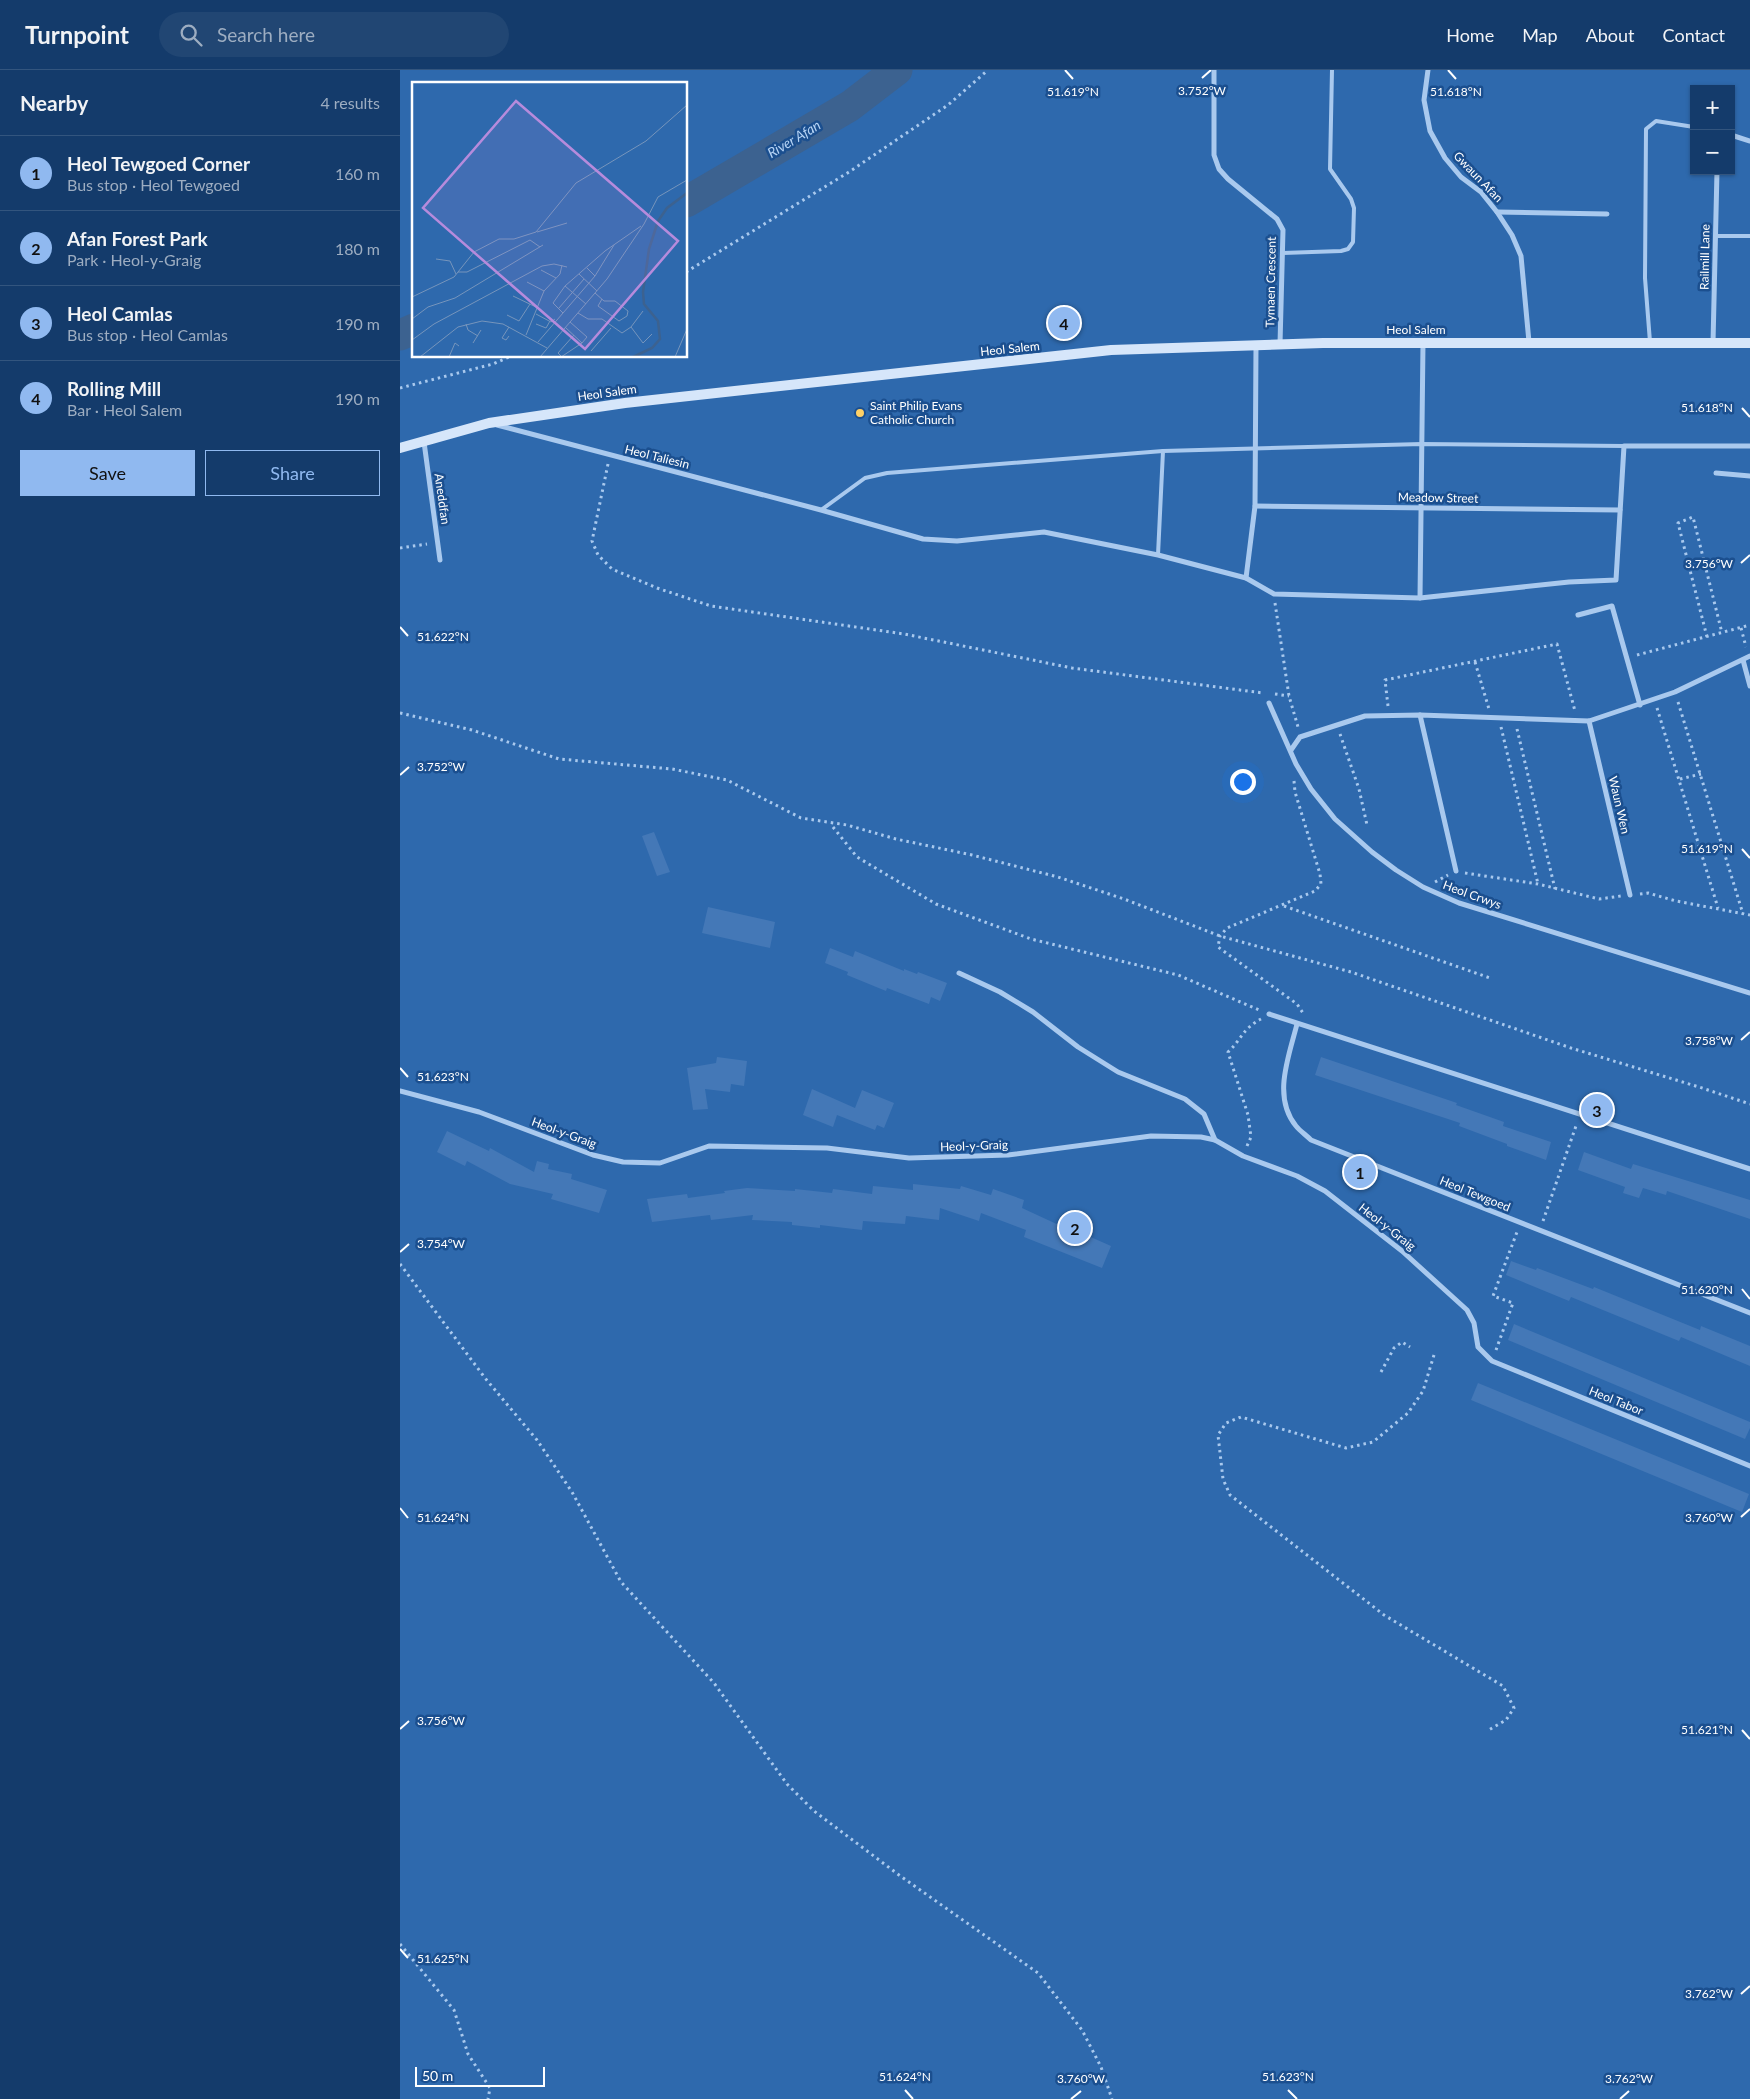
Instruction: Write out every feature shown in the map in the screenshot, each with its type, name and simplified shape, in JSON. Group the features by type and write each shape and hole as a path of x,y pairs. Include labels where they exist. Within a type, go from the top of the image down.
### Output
{"main road":[{"name":"Heol Salem","path":"400,448 489,423 626,403 1111,350 1280,344 1423,342 1750,344"}],"street":[{"name":"Tymaen Crescent","path":"1214,70 1214,155 1219,169 1228,179 1277,219 1283,230 1280,344"},
{"name":"Gwaun Afan","path":"1428,70 1424,100 1430,131 1445,158 1461,177 1481,192 1497,212 1512,236 1521,256 1529,342"},
{"path":"1735,136 1750,141"},
{"name":"Railmill Lane","path":"1713,344 1717,175"},
{"name":"Gwaun Afan","path":"1497,212 1607,214"},
{"path":"1420,598 1423,342"},
{"path":"1246,578 1255,506 1256,346"},
{"name":"Heol Taliesin","path":"489,423 821,510 923,540 957,541 1044,532 1158,555 1246,578 1274,594"},
{"name":"Aneddfan","path":"424,442 440,560"},
{"path":"1274,594 1420,598 1569,582 1616,580 1624,446 1750,446"},
{"path":"1716,474 1750,476"},
{"name":"Meadow Street","path":"1255,506 1620,510"},
{"path":"1578,615 1612,606 1640,705"},
{"path":"1291,750 1300,737 1365,716 1420,714 1589,721 1655,700 1747,658 1750,686"},
{"name":"Heol Crwys","path":"1269,704 1296,764 1311,790 1335,819 1372,852 1424,888 1459,903 1750,993"},
{"path":"1420,714 1456,871"},
{"name":"Waun Wen","path":"1589,721 1630,895"},
{"path":"960,973 1000,992 1034,1012 1078,1046 1118,1072 1185,1099 1204,1114 1215,1140"},
{"path":"1269,1014 1580,1113 1750,1170"},
{"name":"Heol Tewgoed","path":"1297,1024 1285,1073 1284,1090 1287,1111 1296,1126 1311,1140 1750,1313"},
{"name":"Heol-y-Graig","path":"400,1091 479,1112 593,1155 623,1162 660,1163 709,1146 827,1148 910,1158 1008,1155 1151,1136 1183,1135 1215,1140 1243,1156 1297,1176 1324,1191 1402,1251 1468,1310 1474,1323 1478,1347"},
{"name":"Heol Tabor","path":"1478,1347 1492,1361 1750,1466"}],"lane":[{"path":"1283,252 1341,251 1348,249 1353,242 1354,208 1351,200 1330,169 1332,70"},
{"path":"1650,342 1645,278 1646,128 1656,121 1690,126"},
{"path":"1715,236 1750,236"},
{"path":"821,510 865,478 887,472 1163,451 1422,444 1624,446"},
{"path":"1158,555 1163,451"}],"path":[{"path":"688,271 849,172 948,105 988,70"},
{"path":"400,388 493,364 506,358"},
{"path":"609,455 592,541 598,555 612,569 657,588 711,606 904,634 1072,668 1289,696"},
{"path":"1707,636 1678,523 1693,517 1722,633"},
{"path":"400,548 438,543"},
{"path":"1274,594 1289,696 1300,737"},
{"path":"1627,658 1750,625"},
{"path":"1741,628 1747,658"},
{"path":"1389,714 1385,680 1557,644 1578,720"},
{"path":"1475,662 1491,716"},
{"path":"1675,692 1743,914"},
{"path":"1655,700 1718,908"},
{"path":"400,713 472,730 559,759 672,769 727,780 801,818 847,825 896,839 972,855 1058,877 1124,899 1220,936 1351,972 1571,1048 1750,1104"},
{"path":"1498,717 1538,884"},
{"path":"1514,718 1556,889"},
{"path":"1337,724 1359,790 1367,825"},
{"path":"1296,764 1293,784 1294,792 1320,874 1321,884 1315,891 1227,928 1220,936 1218,947 1297,1004 1315,1029"},
{"path":"1680,779 1701,774"},
{"path":"833,827 857,857 936,904 1031,940 1178,975 1269,1014"},
{"path":"1702,853 1724,849"},
{"path":"1424,888 1456,871 1538,884 1599,899 1648,893 1676,901 1750,915"},
{"path":"1283,905 1490,978"},
{"path":"1243,1156 1251,1137 1248,1116 1228,1052 1234,1047 1248,1026 1269,1014"},
{"path":"1540,1230 1580,1113"},
{"path":"1492,1361 1513,1303 1493,1296 1520,1222"},
{"path":"400,1264 485,1378 537,1440 572,1492 621,1582 714,1683 787,1784 814,1811 883,1864 1038,1973 1082,2030 1101,2067 1112,2099"},
{"path":"1381,1372 1394,1348 1402,1342 1410,1347"},
{"path":"1434,1355 1423,1391 1408,1413 1373,1442 1346,1448 1241,1417 1226,1422 1218,1435 1223,1478 1230,1496 1384,1615 1503,1686 1514,1708 1506,1720 1487,1731"},
{"path":"400,1944 454,2010 468,2054 490,2088 488,2099"}],"shaded area":[{"path":"400,70 1750,70 1750,2099 400,2099"}],"building":[{"path":"654,832 670,872 657,876 642,836"},
{"path":"708,907 775,922 770,948 702,933"},
{"path":"830,948 853,957 855,951 904,971 904,969 917,974 918,972 947,983 940,1001 931,997 929,1004 887,988 886,991 847,975 848,972 825,963"},
{"path":"717,1057 747,1061 744,1086 731,1084 730,1092 705,1089 708,1109 693,1110 687,1068 716,1063"},
{"path":"1321,1057 1457,1103 1456,1105 1504,1122 1503,1126 1551,1142 1546,1160 1459,1126 1460,1123 1315,1075"},
{"path":"812,1089 855,1108 862,1090 894,1103 884,1128 877,1125 875,1130 837,1115 833,1127 803,1115"},
{"path":"447,1131 489,1151 490,1148 534,1172 537,1161 549,1164 548,1169 572,1174 571,1179 607,1190 599,1213 551,1199 553,1194 510,1184 467,1161 465,1166 437,1152"},
{"path":"1584,1152 1631,1169 1633,1164 1750,1200 1750,1219 1667,1191 1666,1195 1643,1188 1639,1198 1623,1193 1625,1187 1578,1170"},
{"path":"913,1184 960,1189 961,1186 991,1195 993,1189 1024,1200 1022,1208 1076,1233 1077,1231 1111,1246 1102,1268 1024,1237 1026,1230 981,1213 979,1221 940,1208 939,1220 906,1216 905,1224 863,1221 862,1230 820,1225 820,1228 792,1225 792,1222 752,1220 753,1215 711,1220 710,1215 652,1222 647,1199 687,1194 688,1198 747,1188 795,1191 795,1189 832,1193 833,1189 872,1194 873,1186 913,1190"},
{"path":"1511,1261 1536,1270 1537,1268 1593,1289 1594,1287 1700,1330 1701,1326 1750,1346 1750,1366 1681,1337 1679,1341 1571,1297 1569,1301 1506,1275"},
{"path":"1514,1324 1750,1422 1750,1428 1745,1439 1508,1340"},
{"path":"1478,1383 1749,1494 1742,1512 1471,1400"}],"waterway":[{"name":"River Afan","path":"688,201 850,106 897,70"},
{"name":"River Afan","path":"400,335 412,330"}],"place":[{"name":"Rolling Mill","path":"1064,323"},
{"name":"Saint Philip Evans Catholic Church","path":"860,413"},
{"name":"Heol Camlas","path":"1597,1110"},
{"name":"Heol Tewgoed Corner","path":"1360,1172"},
{"name":"Afan Forest Park","path":"1075,1228"}]}
